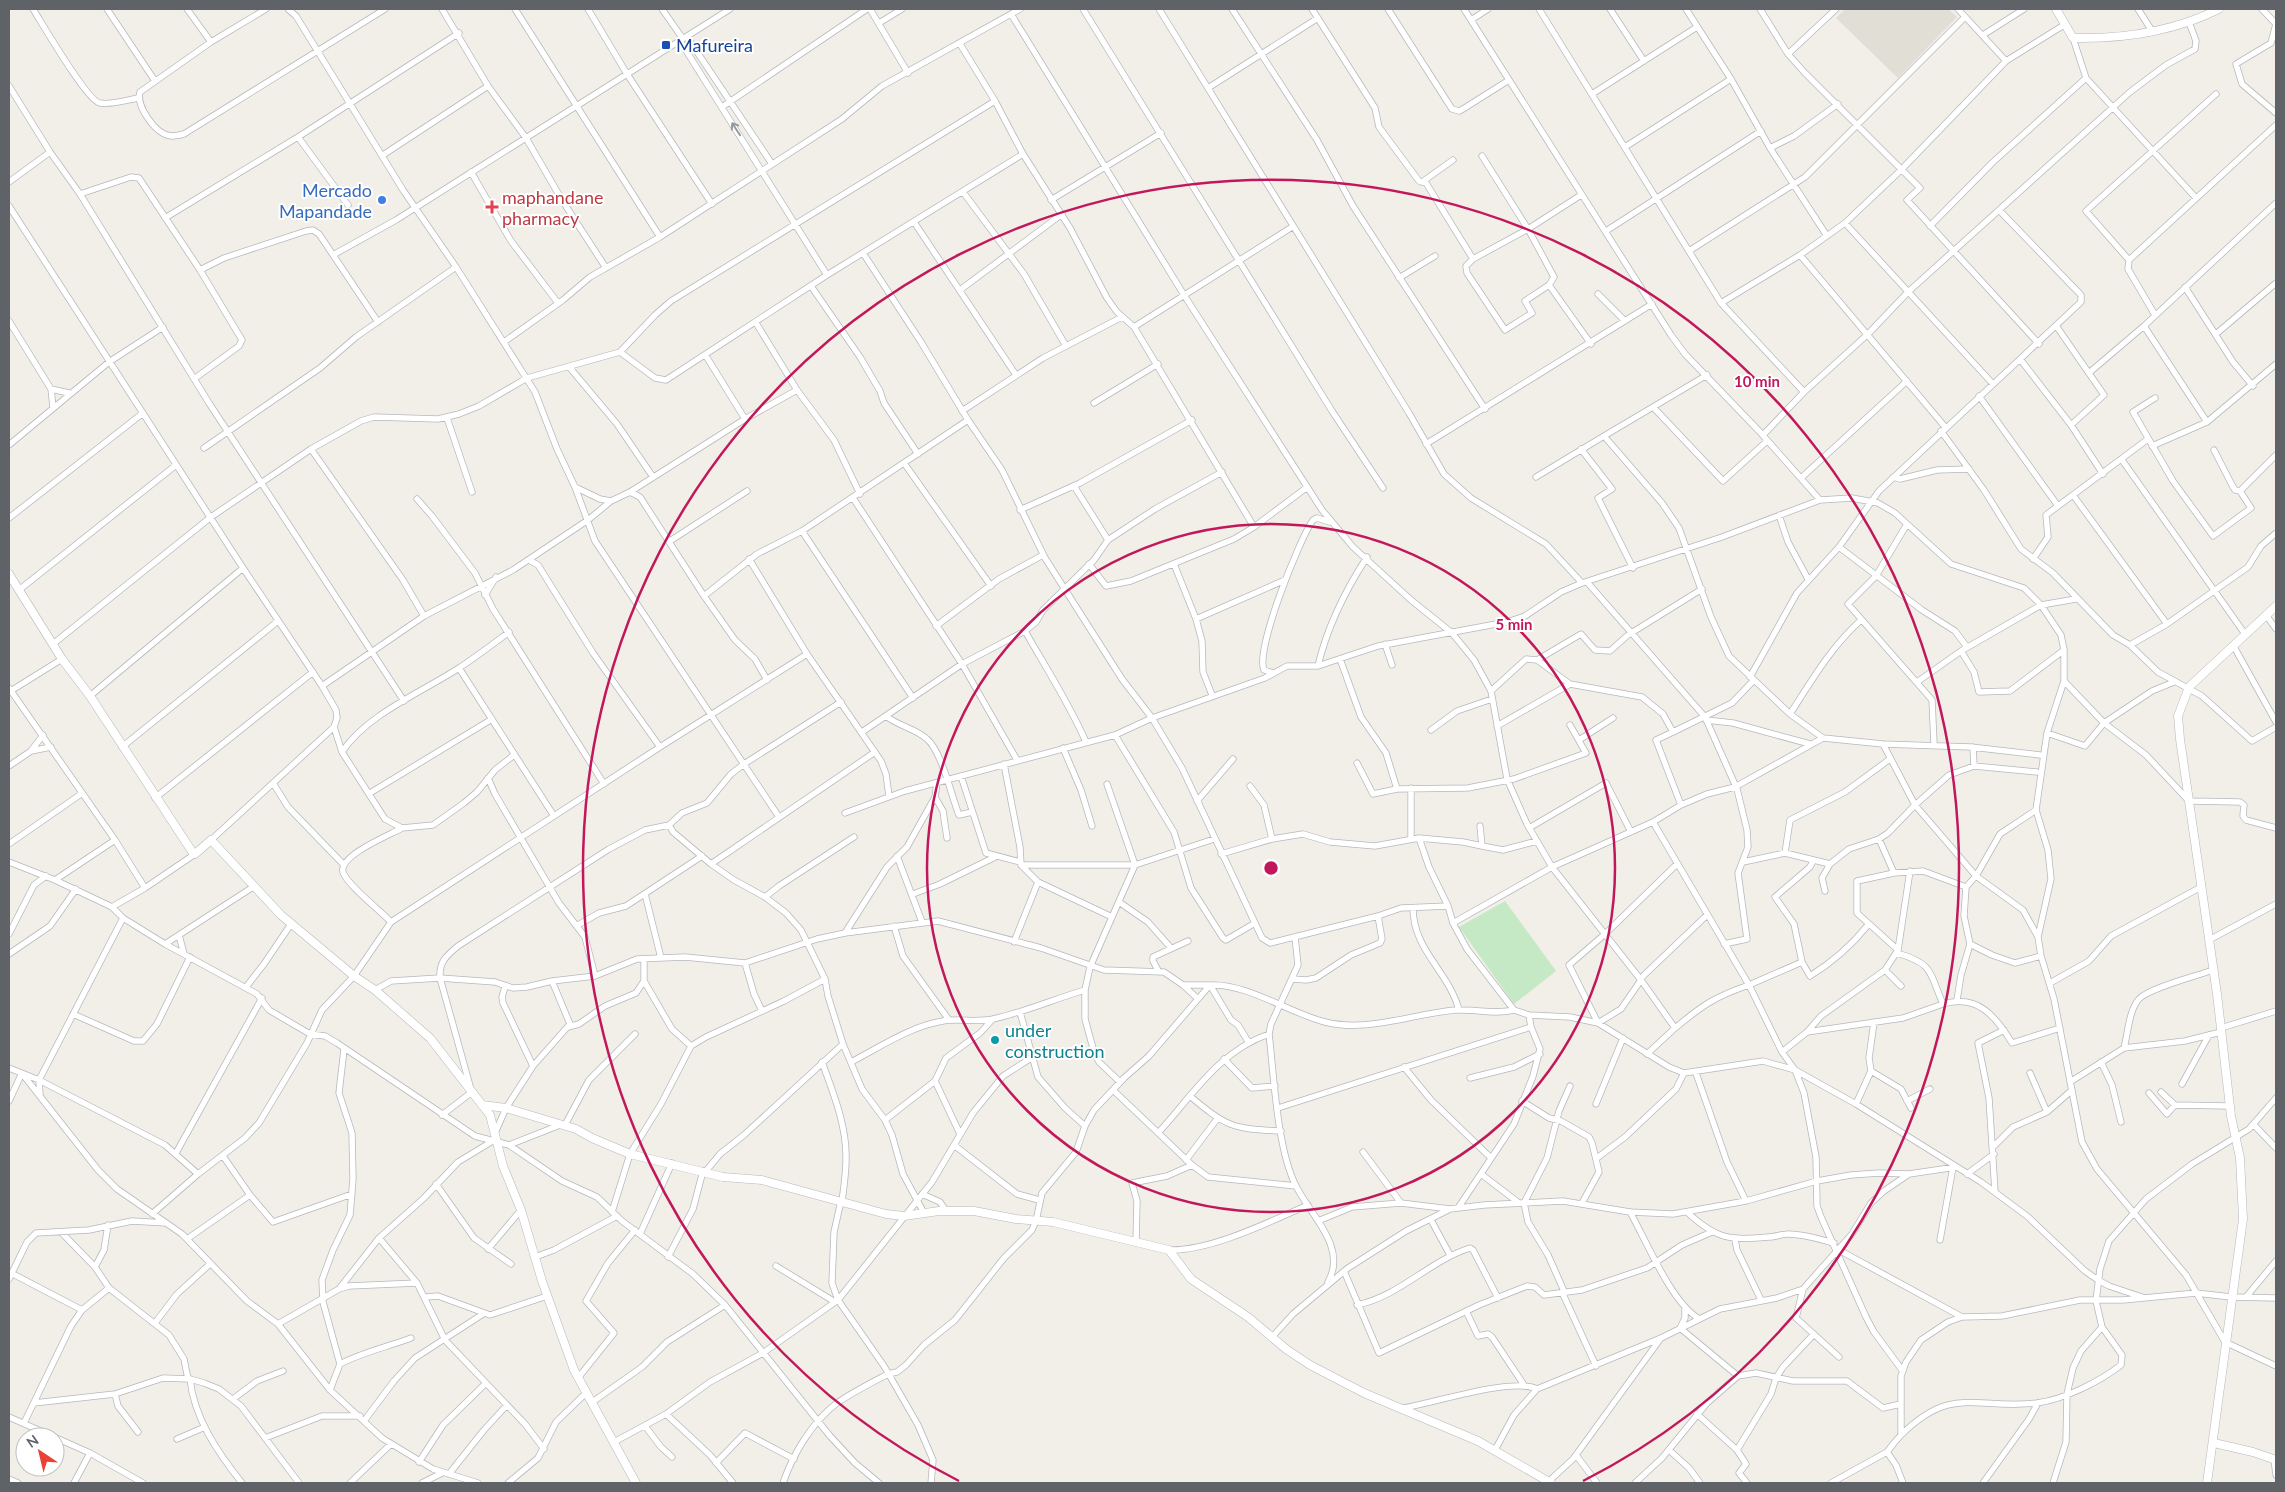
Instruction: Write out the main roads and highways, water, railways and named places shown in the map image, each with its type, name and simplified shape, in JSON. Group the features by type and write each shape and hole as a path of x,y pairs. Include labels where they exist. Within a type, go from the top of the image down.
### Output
{"place":[{"name":"Mafureira","path":"666,45"},
{"name":"Mercado Mapandade","path":"382,200"},
{"name":"maphandane pharmacy","path":"492,207"},
{"name":"under construction","path":"995,1040"}]}
